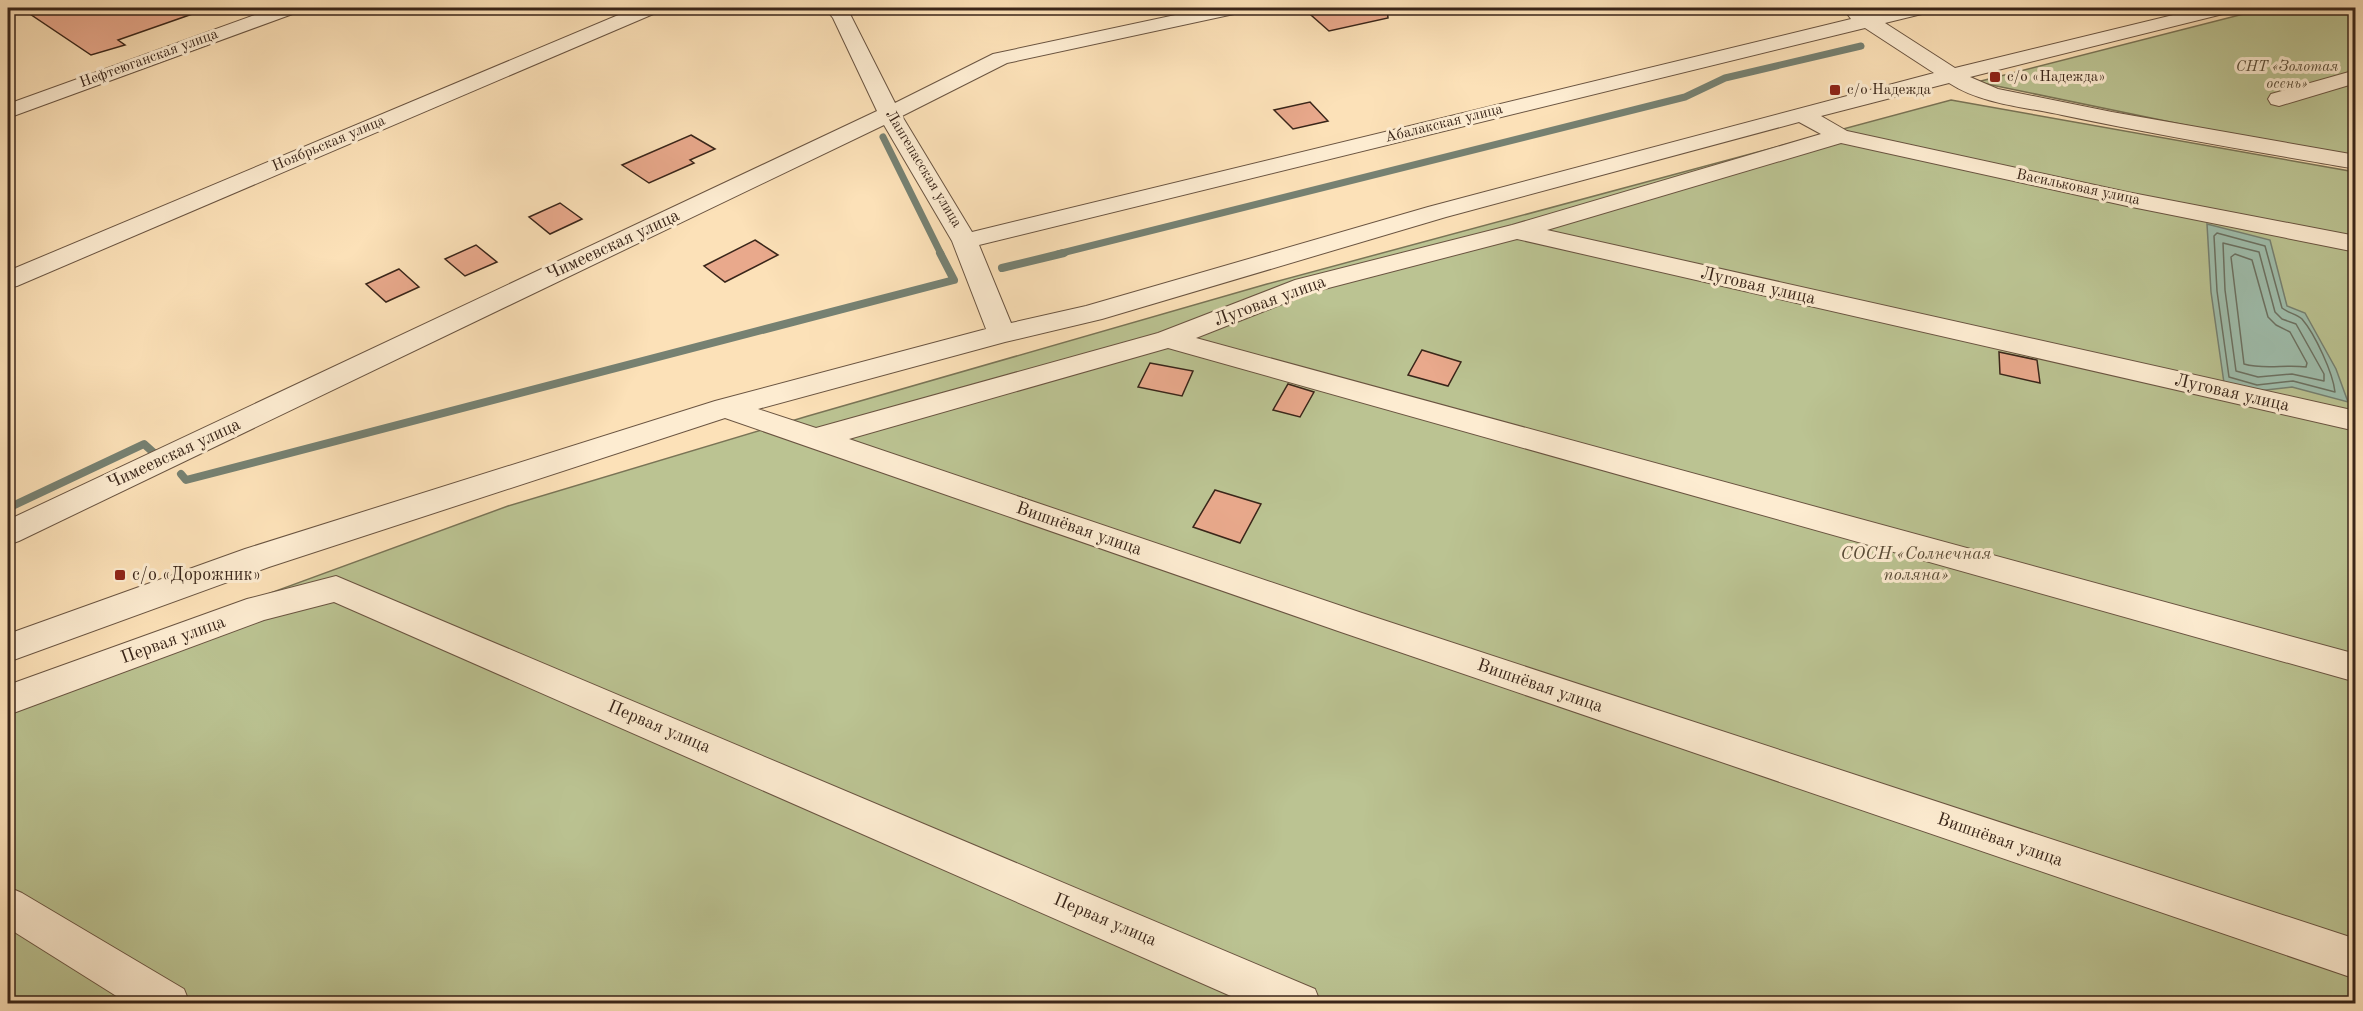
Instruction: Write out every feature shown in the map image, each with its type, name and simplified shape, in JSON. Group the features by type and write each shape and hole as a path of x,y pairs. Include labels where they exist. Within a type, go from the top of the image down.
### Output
{"street":[{"name":"Нефтеюганская улица","path":"8,111 291,8"},
{"name":"Ноябрьская улица","path":"8,280 651,8"},
{"name":"Лангепасская улица","path":"835,8 842,16 889,114 965,241 1002,334"},
{"name":"Чимеевская улица","path":"8,533 889,114 1000,58 1169,14 1234,8"},
{"path":"1845,8 1967,85 1993,94 2112,119 2355,162"},
{"name":"Абалакская улица","path":"965,241 1923,8"},
{"path":"8,648 257,558 725,408 1002,334 1092,313 1437,212 1805,116 1952,75 2224,8"},
{"path":"2279,99 2355,76"},
{"name":"Васильковая улица","path":"1805,116 1840,136 2127,199 2355,244"},
{"path":"1517,231 1840,136"},
{"name":"Луговая улица","path":"815,439 1168,339 1304,286 1517,231 2355,421"},
{"path":"1168,339 2355,668"},
{"name":"Вишнёвая улица","path":"725,408 1350,622 2355,959"},
{"name":"Первая улица","path":"8,700 259,608 336,589 1300,1004"},
{"path":"8,906 169,1004"}],"green space":[{"name":"СНТ «Золотая осень»","path":"2267,8 2355,8 2355,156 2209,130 1977,82"},
{"name":"СОСН «Солнечная поляна»","path":"1951,100 2355,172 2355,1003 8,1004 8,689 508,506 808,416 1267,284"}],"water":[{"path":"2207,224 2270,240 2287,306 2305,313 2336,369 2348,402 2292,387 2257,391 2224,383 2211,292"}],"building":[{"path":"21,8 200,8 201,11 118,40 125,45 91,55"},
{"path":"1303,8 1387,8 1388,18 1329,31"},
{"path":"1310,102 1328,121 1293,129 1274,110"},
{"path":"691,135 715,149 690,160 694,163 649,183 622,165"},
{"path":"560,203 582,219 550,234 529,217"},
{"path":"755,240 778,255 725,282 704,266"},
{"path":"476,245 497,262 465,276 445,259"},
{"path":"399,269 419,287 386,302 366,284"},
{"path":"1422,350 1461,362 1448,386 1408,375"},
{"path":"1999,352 2037,360 2040,383 2000,374"},
{"path":"1150,363 1193,371 1182,396 1138,387"},
{"path":"1288,384 1314,392 1300,417 1273,410"},
{"path":"1215,490 1261,504 1240,543 1193,527"}],"waterway":[{"path":"1058,254 1685,97 1725,78 1861,46"},
{"path":"883,137 941,254"},
{"path":"181,474 186,480 954,280 940,253"},
{"path":"1002,268 1064,253"},
{"path":"8,508 144,444 154,453"}],"place":[{"name":"с/о «Надежда»","path":"1995,77"},
{"name":"с/о Надежда","path":"1835,90"},
{"name":"с/о «Дорожник»","path":"120,575"}]}
